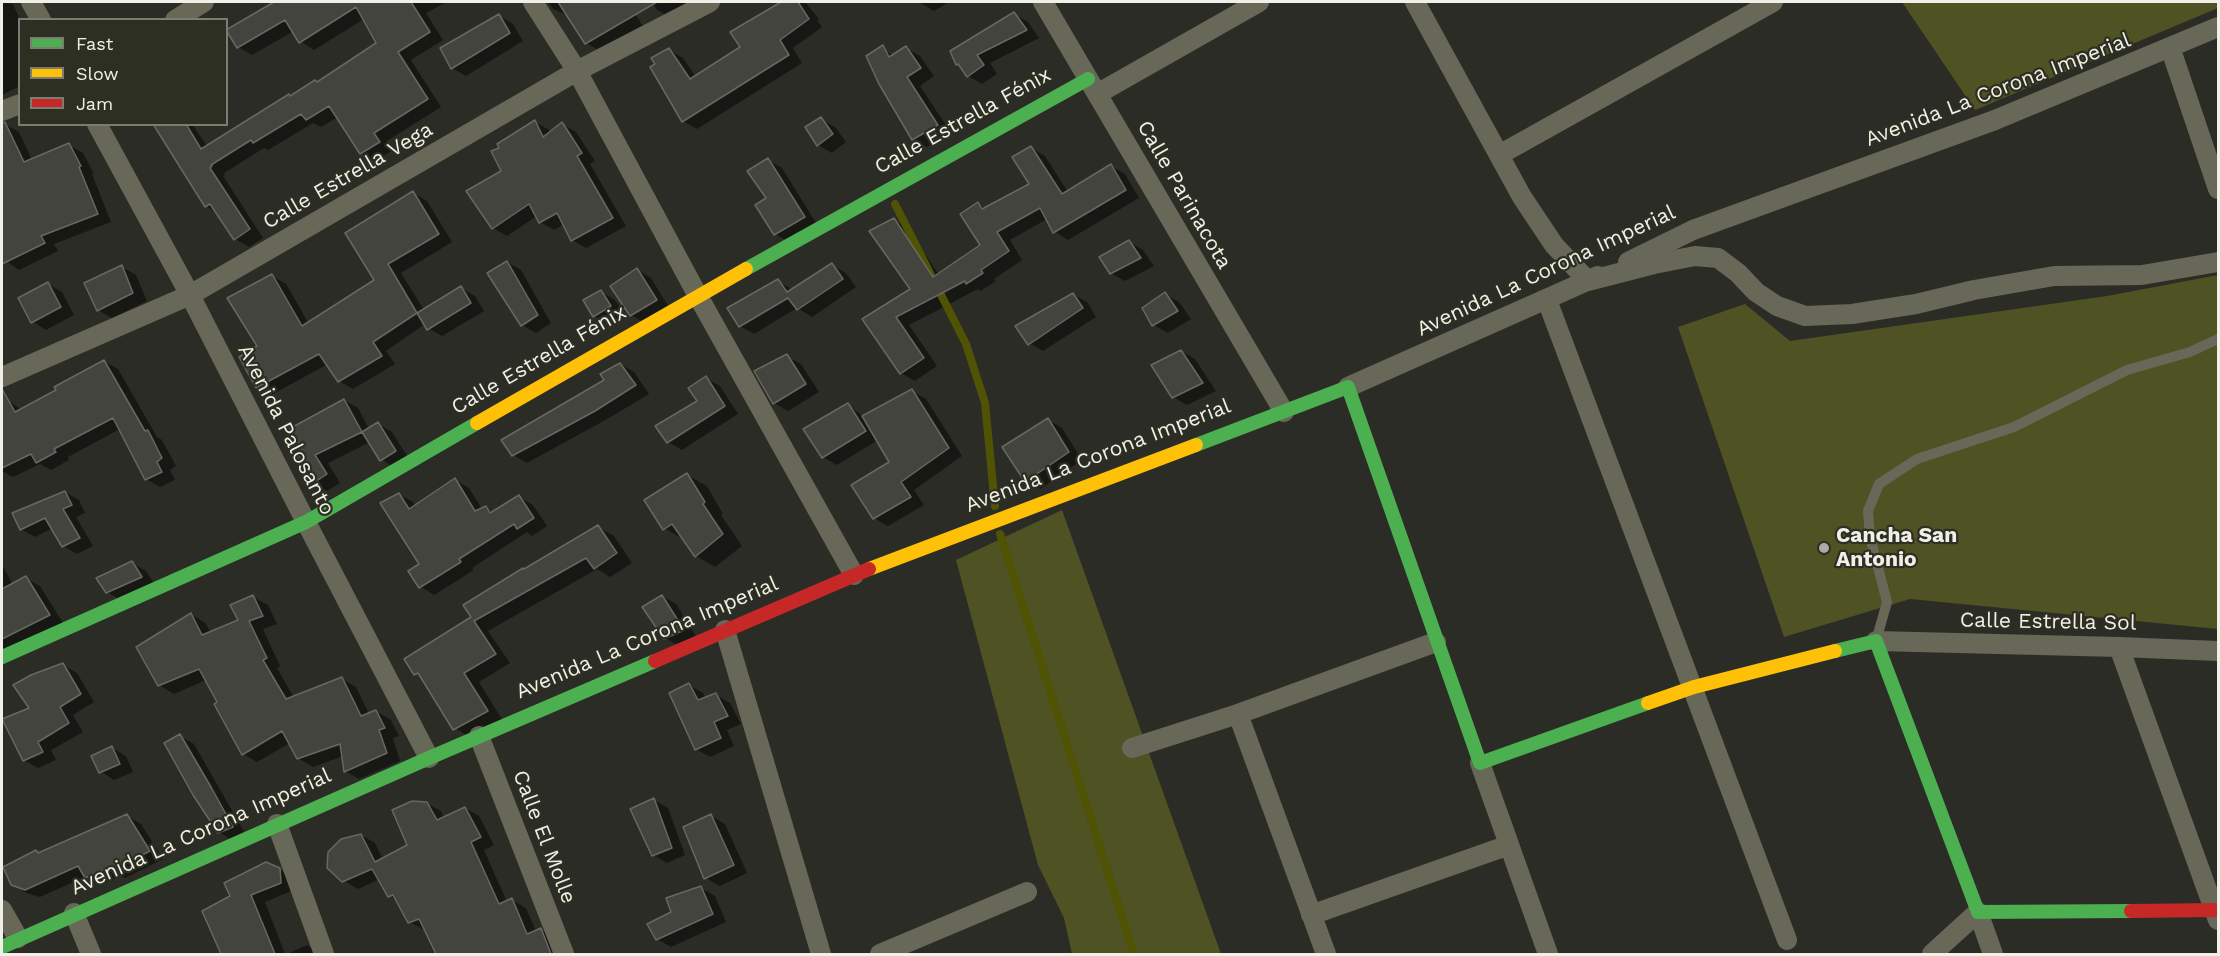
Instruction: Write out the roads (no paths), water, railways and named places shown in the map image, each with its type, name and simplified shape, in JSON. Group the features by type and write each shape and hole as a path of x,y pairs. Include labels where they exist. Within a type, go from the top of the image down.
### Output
{"street":[{"path":"31,2 40,18"},
{"path":"178,18 204,2"},
{"path":"533,2 577,71 698,296 854,575"},
{"name":"Calle Estrella Vega","path":"2,376 190,295 577,71 710,2"},
{"name":"Calle Parinacota","path":"1043,2 1284,412"},
{"name":"Calle Estrella Fénix","path":"2,657 306,522 698,296 1092,86 1259,2"},
{"path":"1416,2 1522,197 1554,245 1588,281 1695,256 1718,258 1770,302 1805,316 1852,314 1916,304 1974,290 2054,276 2142,275 2218,262"},
{"path":"1499,155 1773,2"},
{"name":"Avenida La Corona Imperial","path":"10,943 479,736 854,575 1348,387 1547,300 1693,230 1995,120 2218,27"},
{"path":"2170,47 2218,189"},
{"path":"2,111 18,105"},
{"name":"Avenida Palosanto","path":"98,126 190,295 429,758"},
{"path":"1547,300 1787,939"},
{"path":"1348,387 1436,642 1548,954"},
{"path":"725,630 821,954"},
{"path":"1480,763 1694,687 1876,641 1993,954"},
{"name":"Calle Estrella Sol","path":"1876,641 2218,651"},
{"path":"1132,748 1238,714 1436,642"},
{"path":"1932,954 1978,912 2217,913 2119,647"},
{"path":"1238,714 1326,954"},
{"name":"Calle El Molle","path":"479,736 564,954"},
{"path":"277,825 324,954"},
{"path":"1311,915 1509,845"},
{"path":"880,954 1027,892"},
{"path":"2,910 10,943"},
{"path":"74,913 91,954"}],"lane":[{"path":"1876,641 1887,602 1870,537 1868,511 1879,484 1917,459 2014,427 2127,370 2190,352 2218,339"}],"waterway":[{"path":"895,204 966,344 985,403 995,506"},
{"path":"1000,534 1134,954"}],"place":[{"name":"Cancha San Antonio","path":"1824,548"}]}
